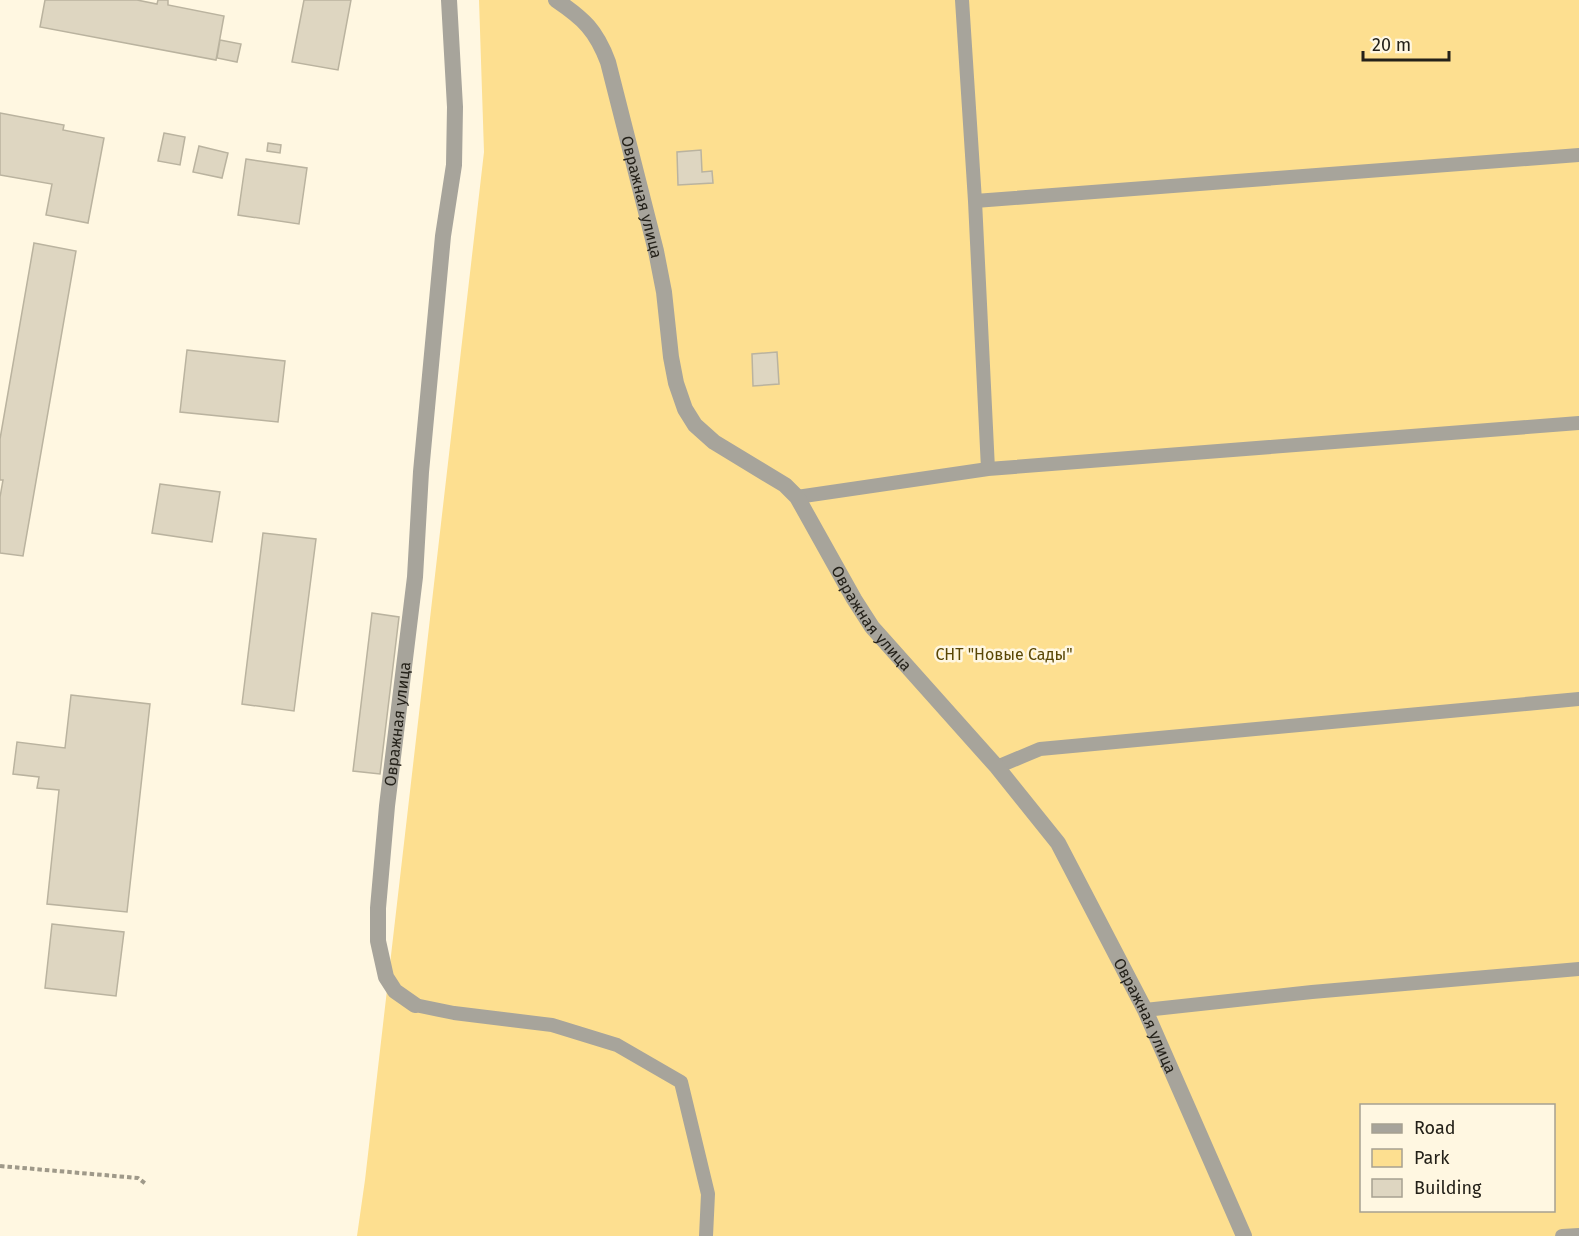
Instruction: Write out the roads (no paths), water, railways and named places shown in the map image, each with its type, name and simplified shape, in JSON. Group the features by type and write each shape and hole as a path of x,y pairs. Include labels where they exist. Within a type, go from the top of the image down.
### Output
{"street":[{"name":"Овражная улица","path":"416,1005 395,992 386,977 378,941 378,908 387,806 415,577 421,472 443,236 454,165 455,107 449,0"},
{"name":"Овражная улица","path":"556,0 579,15 593,29 601,42 608,62 656,251 664,292 671,357 676,383 685,409 695,425 714,442 785,485 797,496 872,627 997,767 1058,843 1145,1010 1244,1236"}],"lane":[{"path":"962,0 975,201 988,469"},
{"path":"975,201 1579,155"},
{"path":"797,496 988,469 1579,423"},
{"path":"997,767 1040,749 1579,699"},
{"path":"1145,1010 1312,992 1579,969"},
{"path":"416,1005 454,1013 552,1025 617,1045 681,1082 708,1194 706,1236"},
{"path":"1562,1236 1579,1234"}],"park label":[{"name":"СНТ \"Новые Сады\"","path":"1004,654"}]}
